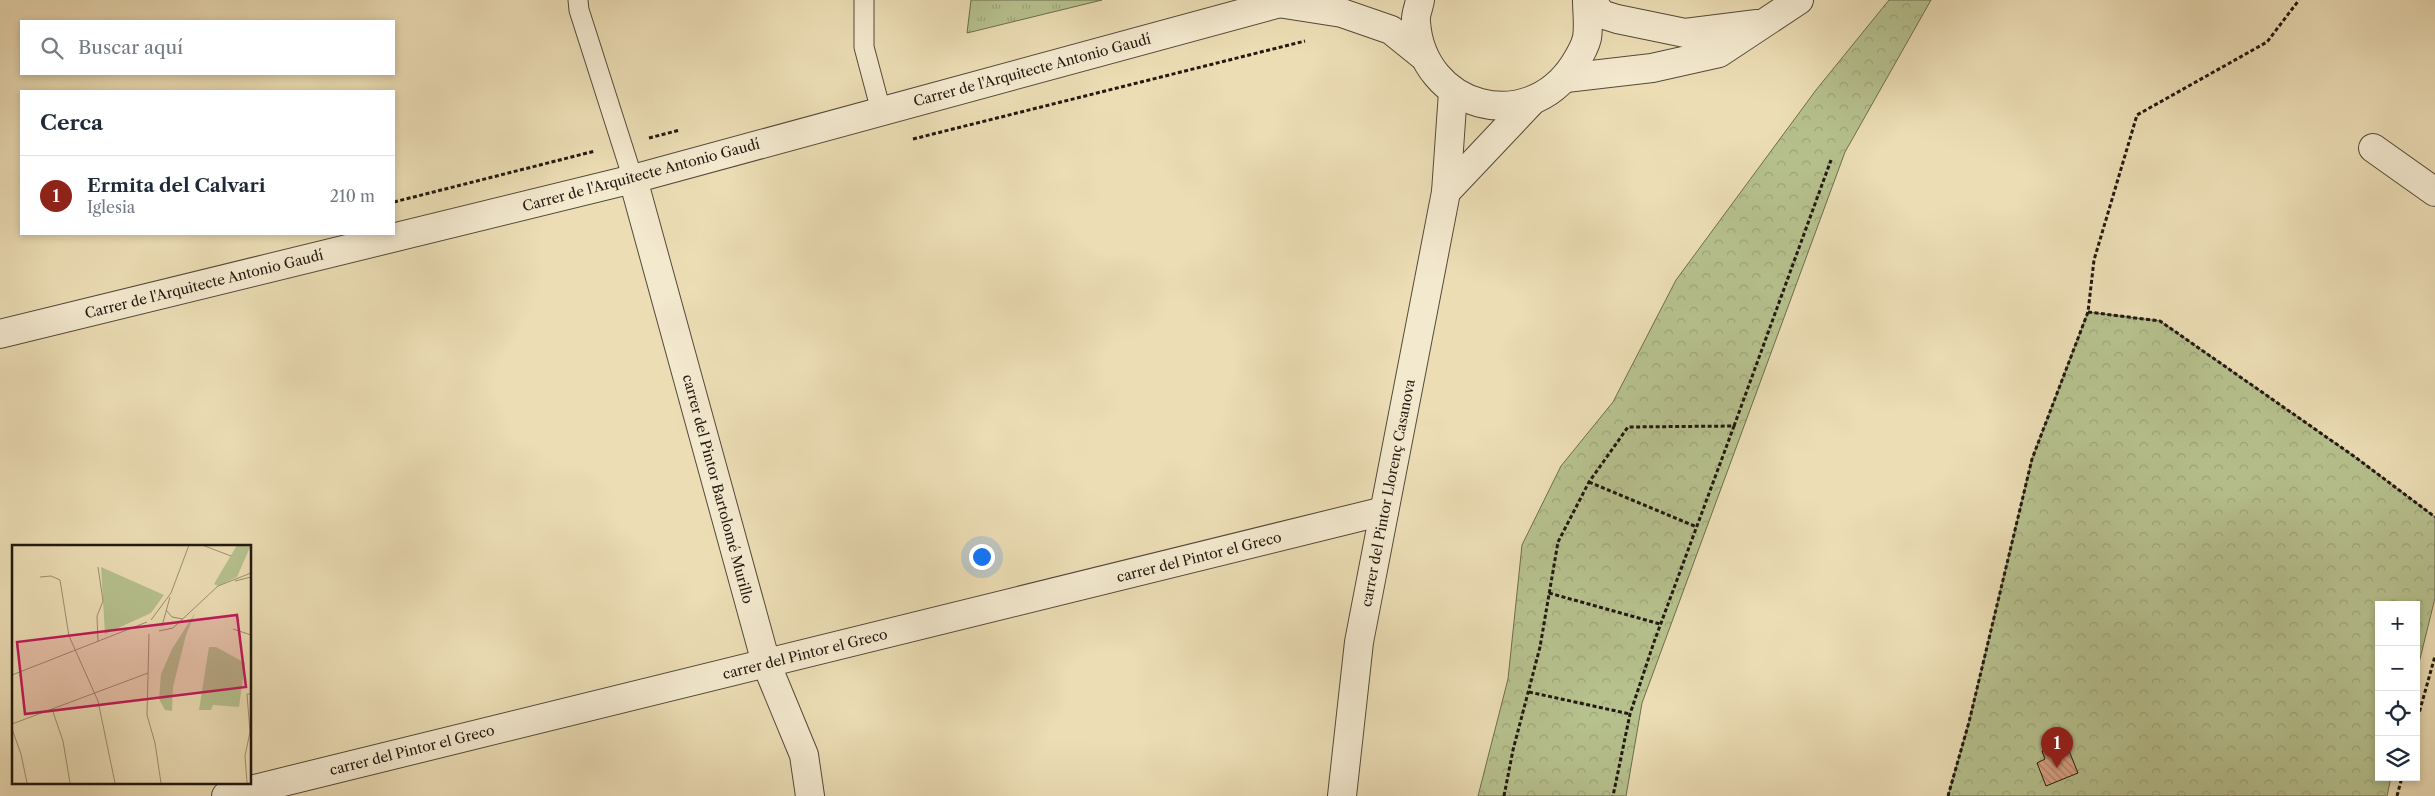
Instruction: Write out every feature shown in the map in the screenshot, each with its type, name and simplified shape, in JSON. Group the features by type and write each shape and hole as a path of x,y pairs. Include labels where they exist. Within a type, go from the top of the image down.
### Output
{"street":[{"path":"1420,0 1416,21 1422,55 1435,76 1453,92 1492,107 1532,101 1550,92 1566,78 1587,38 1597,3 1617,19 1685,33 1763,24"},
{"path":"1566,78 1652,68 1718,53 1799,0"},
{"name":"Carrer de l'Arquitecte Antonio Gaudí","path":"0,334 632,179 1285,1 1342,13 1391,30 1422,55"},
{"name":"carrer del Pintor Llorenç Casanova","path":"1342,796 1359,642 1446,192 1453,92"},
{"path":"1446,192 1532,101"},
{"path":"2373,148 2435,192"},
{"name":"carrer del Pintor Bartolomé Murillo","path":"632,179 766,663 804,755 810,796"},
{"name":"carrer del Pintor el Greco","path":"226,796 302,787 766,663 1384,512"}],"lane":[{"path":"578,0 579,10 632,179"},
{"path":"864,0 864,47 881,111"}],"path":[{"path":"1948,796 1970,722 2032,459 2088,312 2094,260 2137,114 2267,42 2300,0"},
{"path":"1613,796 1630,714 1660,624 1831,160"},
{"path":"2088,312 2160,321 2355,457 2435,517"},
{"path":"1504,796 1540,647 1558,542 1589,482 1628,428 1734,426"},
{"path":"1589,482 1697,527"},
{"path":"1549,593 1660,624"},
{"path":"2420,710 2435,656"},
{"path":"1529,692 1630,714"},
{"path":"2397,796 2401,781"}],"green space":[{"path":"971,0 1102,0 967,33"},
{"path":"1889,0 1931,0 1845,152 1642,703 1626,796 1478,796 1508,679 1522,545 1561,466 1613,402 1676,280 1816,90"},
{"path":"2088,312 2160,321 2355,457 2435,517 2435,598 2420,659 2420,601 2375,601 2375,781 2390,781 2387,796 1948,796 1969,722 2032,459"}],"building":[{"path":"2065,741 2078,773 2046,786 2037,763 2045,759 2042,751"}],"place":[{"name":"Ermita del Calvari","path":"2057,768"}]}
